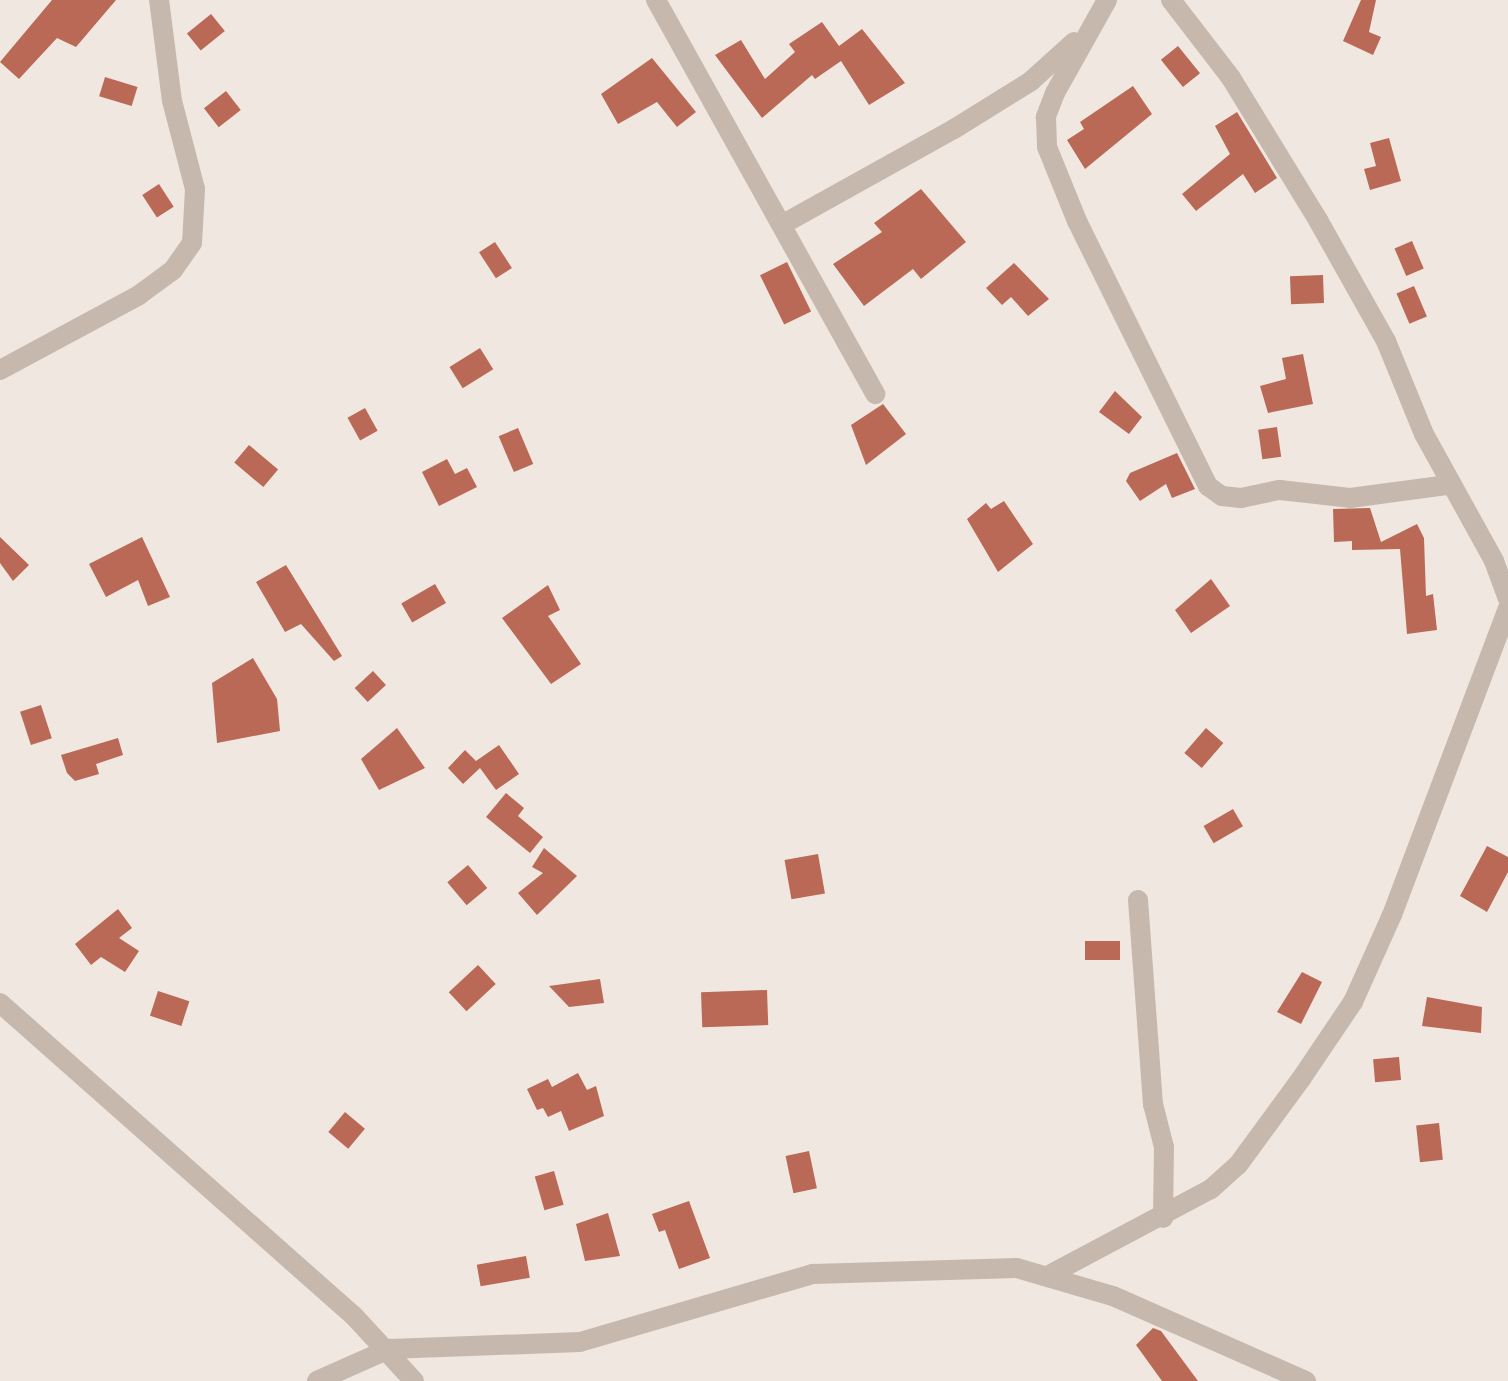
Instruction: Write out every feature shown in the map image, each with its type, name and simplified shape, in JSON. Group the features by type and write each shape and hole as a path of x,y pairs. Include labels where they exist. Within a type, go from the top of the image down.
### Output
{"street":[{"path":"0,370 139,295 173,270 192,243 195,189 172,101 159,0"},
{"path":"656,0 785,223 875,394"},
{"path":"1107,0 1050,105 1047,147 1083,235 1213,492 1241,498 1280,490 1379,497 1448,485"},
{"path":"1171,0 1231,78 1318,220 1386,341 1448,485 1494,561 1508,599"},
{"path":"785,223 893,167 1031,81 1091,25"},
{"path":"1051,1274 1163,1218 1238,1165 1353,1002 1508,608"},
{"path":"1138,900 1153,1104 1165,1158 1163,1218"},
{"path":"0,1003 389,1349 414,1381"},
{"path":"317,1381 389,1349 580,1342 813,1274 1017,1268 1051,1274 1306,1381"}],"building":[{"path":"52,0 116,0 76,47 57,38 19,79 0,62"},
{"path":"1361,0 1376,0 1369,32 1381,37 1373,55 1343,41"},
{"path":"211,14 225,31 201,51 187,34"},
{"path":"822,22 839,46 862,29 905,83 869,105 841,61 815,79 812,75 762,118 715,55 741,40 765,79 795,52 789,44"},
{"path":"1178,46 1200,73 1183,87 1161,60"},
{"path":"652,58 696,112 677,127 657,102 618,124 601,94"},
{"path":"105,77 138,87 132,106 99,96"},
{"path":"1133,86 1152,114 1085,169 1067,140 1084,129 1080,122"},
{"path":"226,91 241,110 219,127 204,108"},
{"path":"1237,112 1277,178 1255,193 1243,174 1196,211 1182,194 1230,154 1215,126"},
{"path":"1389,138 1401,181 1370,190 1364,169 1376,166 1370,143"},
{"path":"159,184 174,207 157,218 142,195"},
{"path":"921,189 966,242 921,279 913,269 864,306 833,264 882,232 874,223"},
{"path":"1412,241 1424,269 1406,276 1395,248"},
{"path":"495,242 512,268 496,278 479,252"},
{"path":"787,262 811,311 784,325 760,275"},
{"path":"1014,263 1049,299 1028,316 1011,297 1002,305 986,288"},
{"path":"1323,275 1324,303 1291,304 1290,276"},
{"path":"1414,286 1427,316 1409,324 1397,293"},
{"path":"480,348 493,369 463,388 449,367"},
{"path":"1303,354 1313,404 1268,413 1260,386 1286,379 1282,358"},
{"path":"1115,391 1142,417 1129,434 1099,412"},
{"path":"883,404 906,434 866,465 851,425"},
{"path":"365,408 378,431 360,440 348,418"},
{"path":"1277,427 1281,457 1262,459 1258,430"},
{"path":"518,428 533,464 514,472 499,436"},
{"path":"249,445 278,469 263,487 234,463"},
{"path":"1177,453 1195,489 1172,498 1166,484 1140,501 1126,481 1130,473"},
{"path":"447,459 455,474 467,468 477,487 439,506 422,472"},
{"path":"1004,501 1033,544 998,572 967,519 986,503 991,509"},
{"path":"1370,508 1381,542 1417,524 1424,538 1426,596 1433,594 1437,630 1407,634 1400,549 1352,550 1352,541 1334,542 1333,509"},
{"path":"0,537 29,565 13,581 0,563"},
{"path":"142,537 170,597 148,606 138,580 106,597 89,564"},
{"path":"286,565 342,656 334,661 301,624 285,632 256,582"},
{"path":"1211,579 1230,606 1191,633 1175,610"},
{"path":"435,584 446,603 412,623 401,604"},
{"path":"548,585 560,610 548,616 581,664 551,684 502,618"},
{"path":"253,658 277,699 280,731 217,743 212,683"},
{"path":"373,671 386,685 368,702 355,688"},
{"path":"41,705 52,738 31,745 20,712"},
{"path":"397,728 425,768 379,790 361,759"},
{"path":"1206,728 1223,743 1202,768 1184,753"},
{"path":"118,738 123,755 96,764 99,774 75,781 67,773 61,755"},
{"path":"499,745 519,774 496,790 480,768 463,784 448,768 465,750 476,761"},
{"path":"506,793 524,808 518,816 543,837 530,853 486,817"},
{"path":"1233,809 1243,826 1214,843 1204,826"},
{"path":"1487,846 1508,857 1508,872 1487,912 1460,896"},
{"path":"544,848 577,876 537,915 518,893 543,873 532,867"},
{"path":"818,854 825,893 791,899 785,860"},
{"path":"468,865 487,888 467,905 447,882"},
{"path":"118,909 132,928 119,938 139,951 125,972 101,957 91,965 75,944"},
{"path":"1085,941 1120,941 1120,960 1085,960"},
{"path":"478,965 496,984 466,1011 449,992"},
{"path":"1302,972 1322,982 1301,1024 1277,1012"},
{"path":"600,979 604,1003 569,1007 549,986"},
{"path":"767,990 768,1025 702,1027 701,992"},
{"path":"158,991 189,1001 181,1026 150,1016"},
{"path":"1427,997 1482,1007 1481,1033 1422,1026"},
{"path":"1399,1057 1401,1080 1375,1082 1373,1059"},
{"path":"578,1073 587,1090 596,1086 604,1116 569,1131 561,1111 548,1117 543,1108 537,1110 527,1089 548,1079 552,1087"},
{"path":"345,1112 365,1129 348,1149 328,1132"},
{"path":"1439,1123 1443,1160 1420,1162 1416,1125"},
{"path":"809,1151 817,1188 793,1193 786,1156"},
{"path":"554,1171 564,1205 544,1210 535,1177"},
{"path":"689,1201 710,1258 679,1269 665,1230 659,1232 652,1214"},
{"path":"608,1213 620,1256 585,1261 576,1224"},
{"path":"526,1256 530,1278 481,1286 477,1265"},
{"path":"1153,1328 1161,1331 1198,1381 1162,1381 1136,1345"}]}
